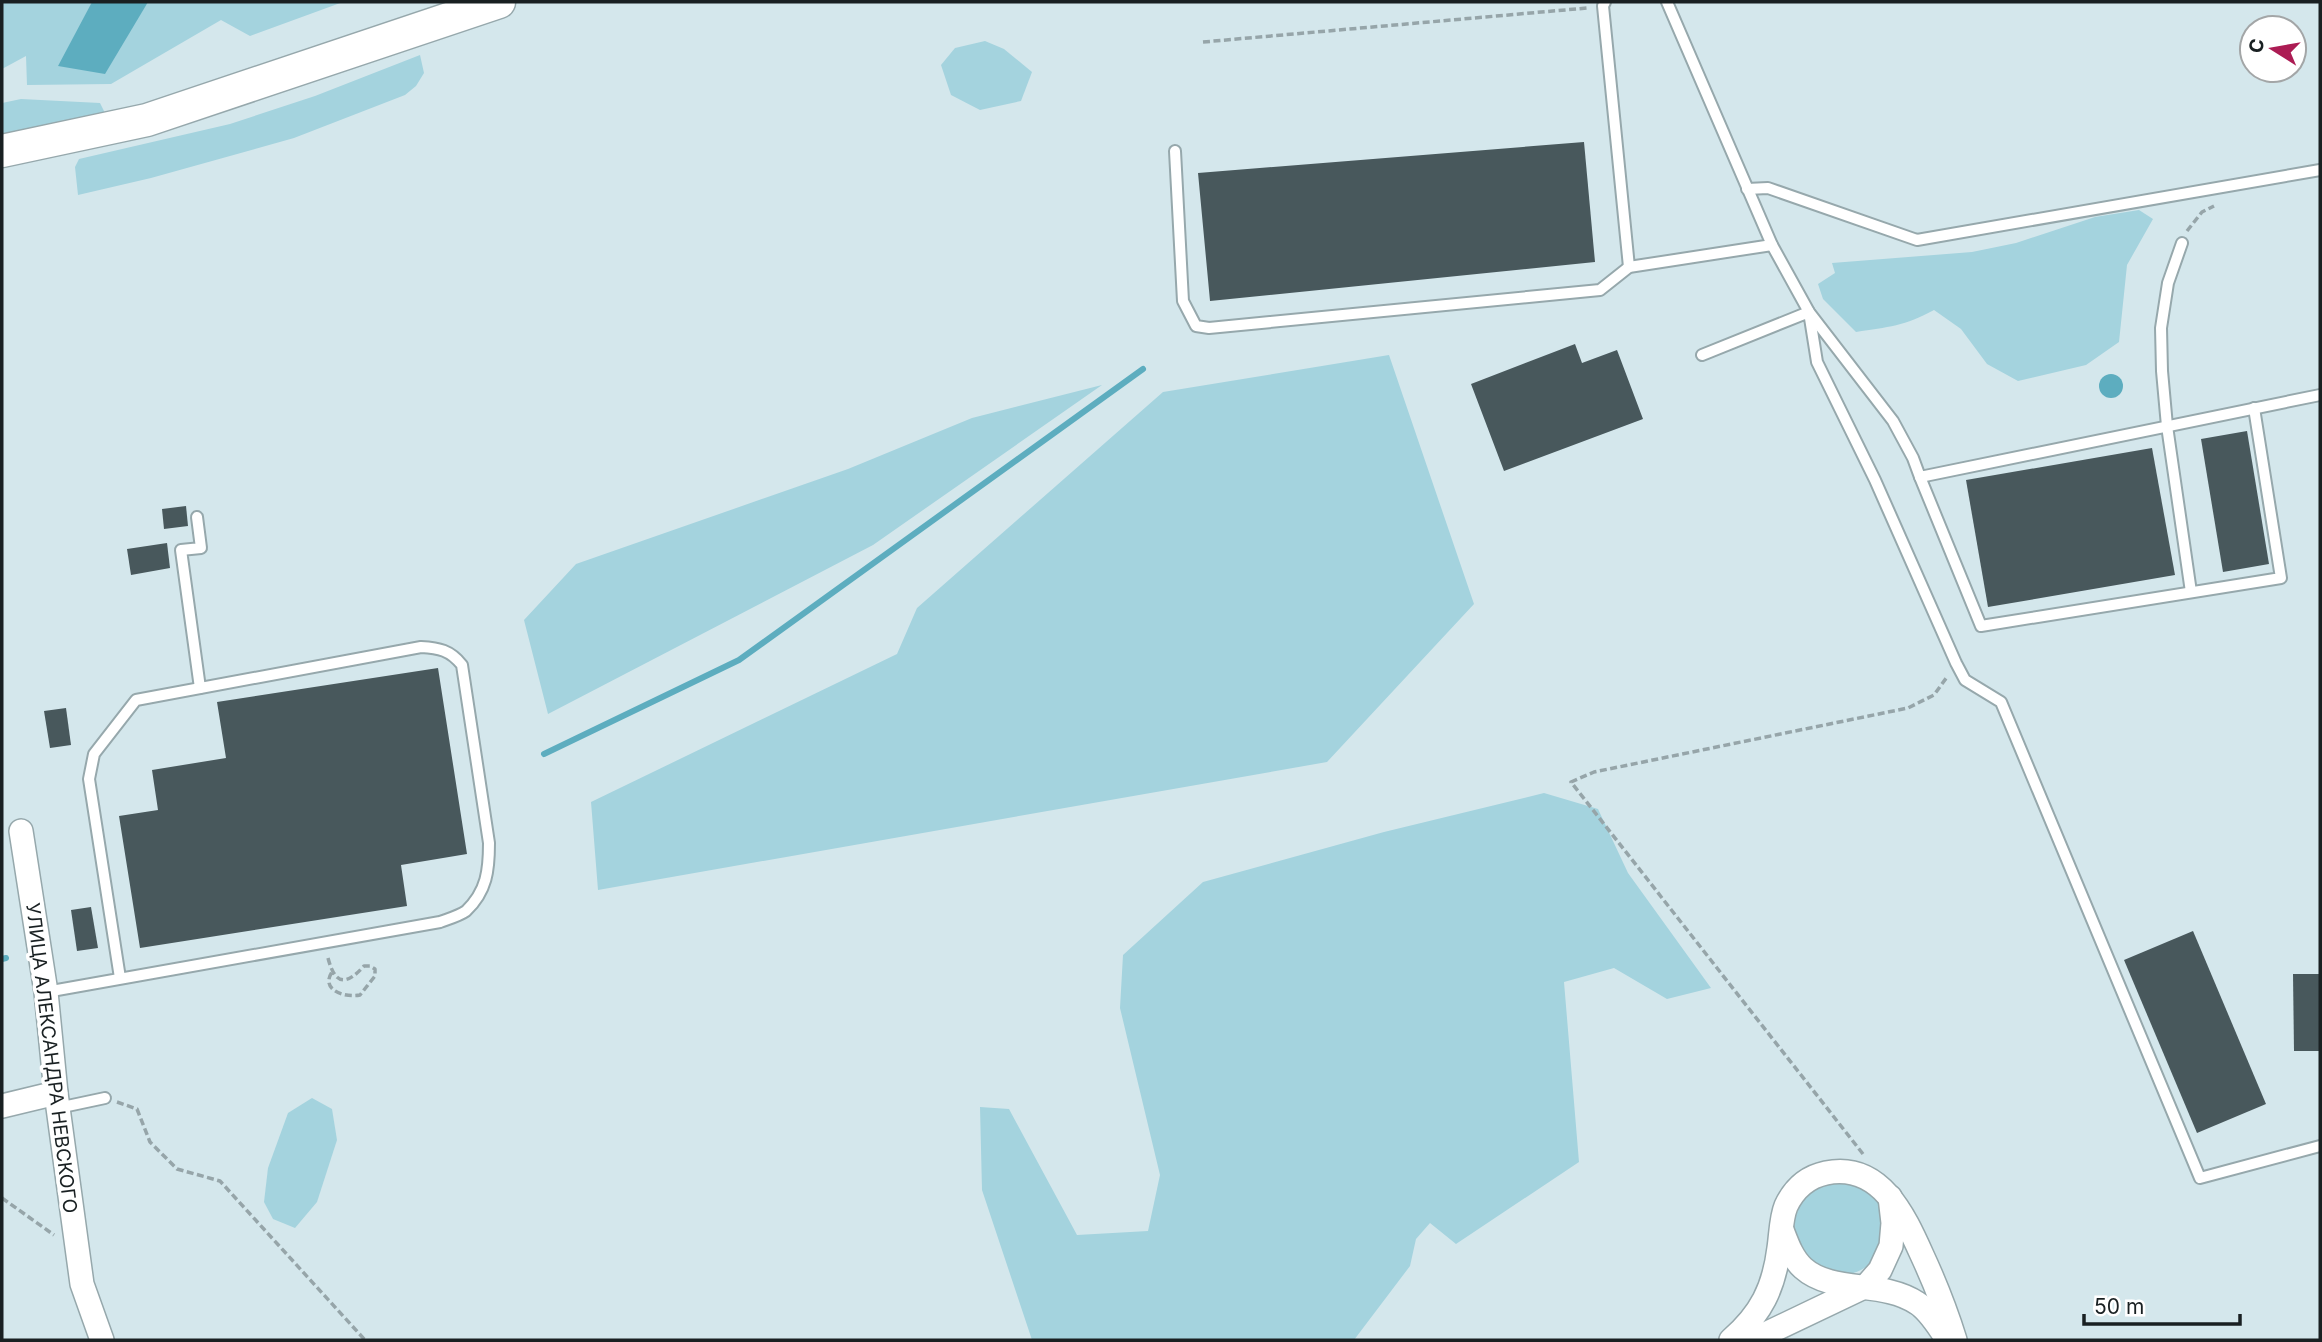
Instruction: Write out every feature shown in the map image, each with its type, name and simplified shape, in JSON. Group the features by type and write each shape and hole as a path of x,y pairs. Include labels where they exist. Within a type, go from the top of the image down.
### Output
{"main road":[{"path":"2,151 147,120 499,2"}],"street":[{"name":"УЛИЦА АЛЕКСАНДРА НЕВСКОГО","path":"21,831 46,992 57,1101 82,1284 102,1340"},
{"path":"2,1106 57,1101"},
{"path":"1731,1340 1757,1315 1770,1289 1778,1261 1785,1208 1797,1188 1816,1175 1837,1171 1860,1175 1883,1190 1905,1217 1944,1304 1955,1340"},
{"path":"1754,1340 1867,1286 1880,1270 1891,1246 1893,1223 1883,1190"},
{"path":"1782,1228 1801,1267 1815,1277 1901,1295 1917,1303 1948,1340"}],"lane":[{"path":"1667,2 1772,245 1809,312 1893,421 1913,458 1981,626 2281,578 2254,408"},
{"path":"1604,4 1629,267"},
{"path":"1175,151 1183,300 1196,326 1209,328 1600,290 1629,267 1772,245"},
{"path":"1747,188 1768,188 1917,240 2320,170"},
{"path":"2182,243 2168,283 2161,327 2162,371 2167,426 2191,592"},
{"path":"1703,355 1809,312"},
{"path":"1809,312 1817,362 1875,480 1956,663 1965,680 2001,702 2200,1178 2320,1146"},
{"path":"1920,477 2320,395"},
{"path":"197,517 201,548 181,550 200,688"},
{"path":"46,992 440,922 464,912 478,895 489,873 489,843 462,665 454,654 440,648 421,647 136,700 94,754 89,779 120,978"},
{"path":"57,1101 105,1098"}],"path":[{"path":"1203,42 1604,4"},
{"path":"2182,243 2202,212 2225,201"},
{"path":"1883,1190 1866,1157 1570,782 1594,772 1908,708 1934,695 1956,663"},
{"path":"323,943 332,972 341,979 353,979 364,966 375,969 375,976 360,995 351,997 331,989 328,979 332,972"},
{"path":"105,1098 137,1109 150,1142 177,1169 220,1181 365,1340"},
{"path":"2,1198 61,1240"}],"shaded area":[{"path":"2,2 343,2 250,36 221,20 111,84 27,85 26,56 2,69"},
{"path":"92,2 148,2 105,74 58,66"},
{"path":"985,41 1004,49 1032,72 1021,101 980,110 951,95 941,65 955,48"},
{"path":"420,55 424,73 416,86 405,95 294,138 151,178 78,195 75,167 79,159 230,124 315,96"},
{"path":"21,99 100,103 106,115 2,134 2,103"},
{"path":"2139,210 2153,219 2127,265 2119,342 2086,365 2018,381 1987,364 1961,329 1934,310 1905,323 1856,332 1823,299 1818,284 1835,273 1832,263 1972,252 2016,243 2095,217"},
{"path":"1389,355 1474,604 1327,762 598,890 591,802 897,654 917,608 1163,392"},
{"path":"2111,374 2120,377 2123,386 2120,395 2111,398 2102,395 2099,386 2102,377"},
{"path":"1102,385 873,545 548,714 524,620 576,564 848,469 972,418"},
{"path":"1544,793 1598,809 1628,873 1711,988 1667,999 1614,968 1564,982 1579,1162 1456,1244 1430,1223 1416,1239 1410,1266 1354,1340 1032,1340 982,1190 980,1107 1009,1109 1077,1235 1148,1231 1160,1175 1120,1008 1123,955 1203,882 1384,832"},
{"path":"312,1098 332,1109 337,1140 317,1202 295,1228 273,1219 264,1202 268,1168 288,1113"},
{"path":"1840,1183 1858,1187 1872,1197 1882,1211 1886,1229 1882,1247 1872,1261 1858,1271 1840,1275 1822,1271 1808,1261 1798,1247 1794,1229 1798,1211 1808,1197 1822,1187"}],"building":[{"path":"1584,142 1595,262 1210,301 1198,173"},
{"path":"1575,344 1582,363 1617,350 1643,419 1504,471 1471,384"},
{"path":"2247,431 2269,564 2223,572 2201,439"},
{"path":"2152,448 2175,575 1988,607 1966,480"},
{"path":"186,506 188,526 164,529 162,509"},
{"path":"167,543 170,568 131,575 127,549"},
{"path":"438,668 467,854 401,865 407,906 140,948 119,816 158,810 152,770 226,758 217,702"},
{"path":"66,708 71,745 50,748 44,711"},
{"path":"91,907 98,948 77,951 71,910"},
{"path":"2193,931 2266,1104 2197,1133 2124,960"},
{"path":"2293,974 2320,974 2320,1051 2294,1051"}],"waterway":[{"path":"544,754 739,660 1143,369"},
{"path":"2,959 6,958"}]}
